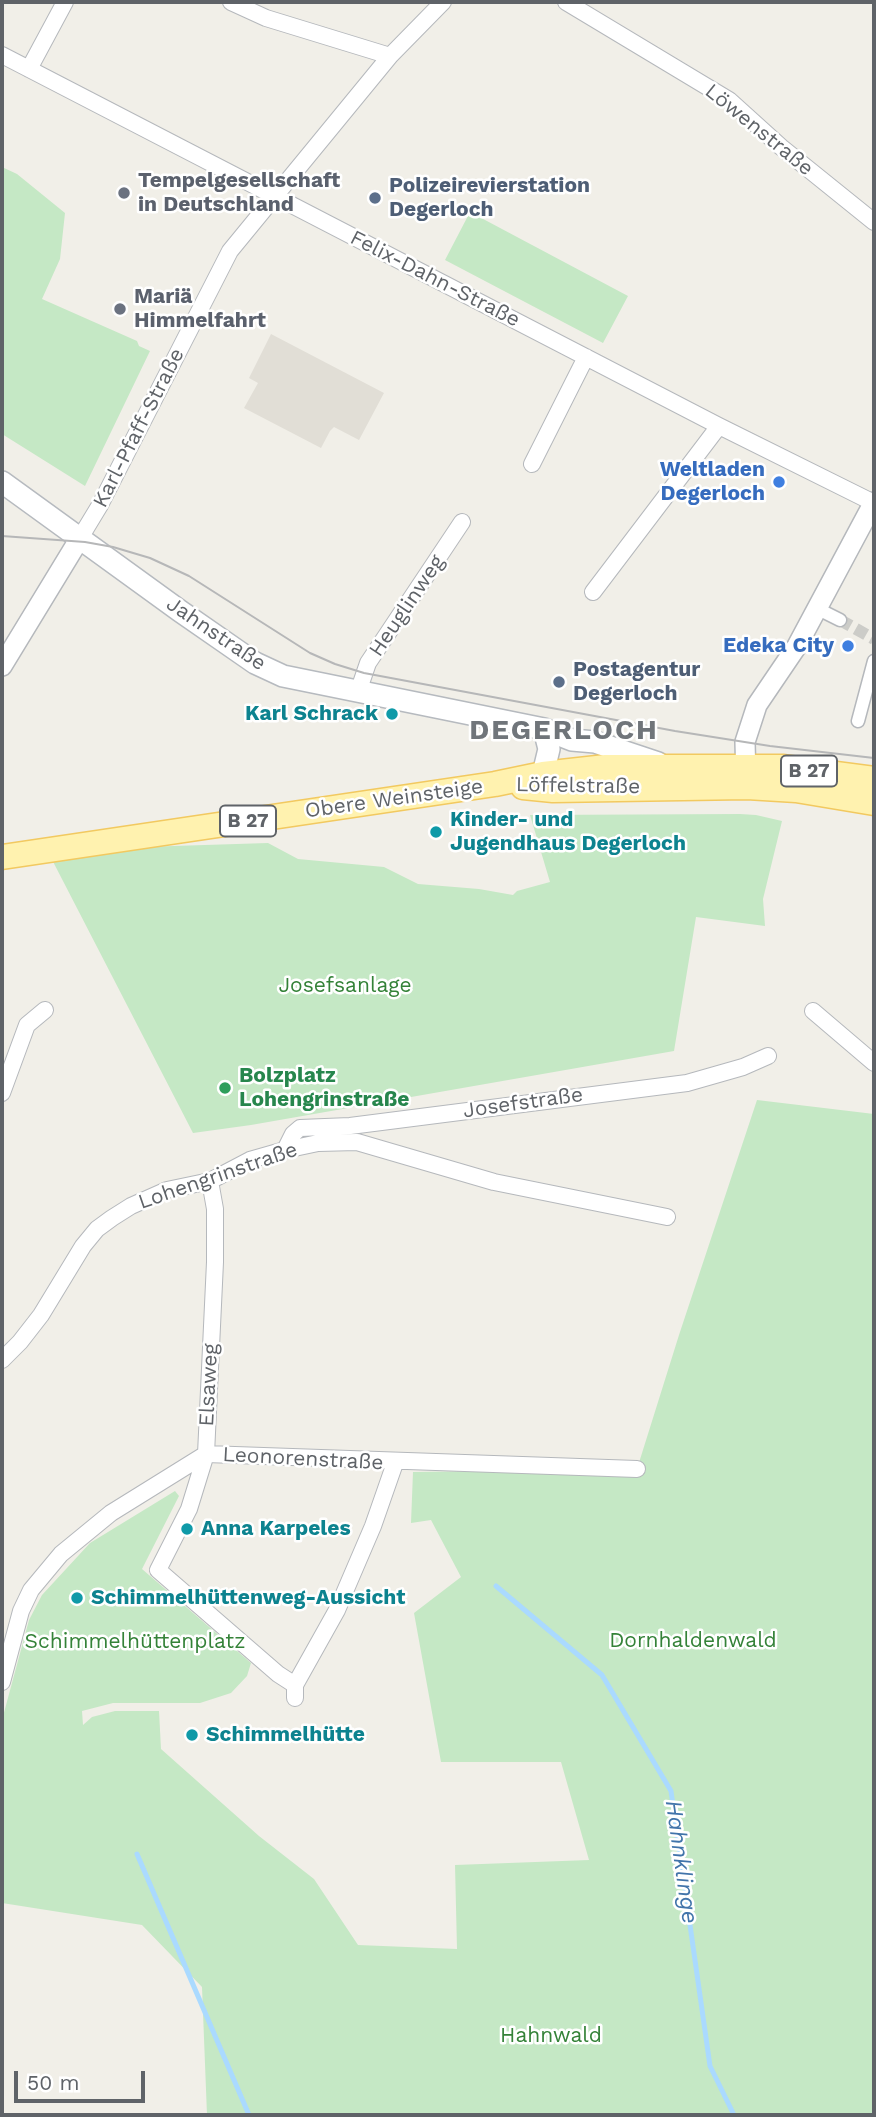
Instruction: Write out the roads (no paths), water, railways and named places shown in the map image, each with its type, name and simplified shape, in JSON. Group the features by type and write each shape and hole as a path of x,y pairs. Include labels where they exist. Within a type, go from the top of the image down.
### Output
{"main road":[{"name":"Jahnstraße","path":"2,482 255,663 283,676 544,729 572,740 595,742 667,766"},
{"path":"543,774 548,749 544,729"},
{"name":"Jahnstraße","path":"572,740 637,788"},
{"name":"Löffelstraße","path":"495,784 543,774 606,767 667,766 745,777 796,790 874,803"},
{"name":"Löffelstraße","path":"495,784 553,790 637,788 745,777 782,767 874,779"},
{"name":"Obere Weinsteige","path":"2,857 495,784"}],"street":[{"path":"30,69 65,2"},
{"path":"231,2 266,19 390,56"},
{"name":"Karl-Pfaff-Straße","path":"2,666 100,505 230,251 390,56 443,2"},
{"name":"Löwenstraße","path":"566,2 729,100 791,156 874,222"},
{"name":"Felix-Dahn-Straße","path":"2,55 719,426 874,503"},
{"path":"532,464 586,357"},
{"path":"593,592 719,426"},
{"path":"745,777 745,742 757,705 797,646 874,503"},
{"name":"Heuglinweg","path":"358,692 368,663 462,522"},
{"path":"818,609 840,621"},
{"path":"858,721 874,661"},
{"path":"2,1093 27,1025 45,1010"},
{"path":"813,1011 874,1063"},
{"name":"Josefstraße","path":"285,1150 293,1134 300,1128 350,1126 687,1083 743,1067 768,1056"},
{"name":"Lohengrinstraße","path":"2,1360 41,1315 72,1262 97,1229 131,1206 155,1195 210,1181 250,1160 285,1150 318,1143 357,1142 494,1182 667,1217"},
{"name":"Elsaweg","path":"210,1181 215,1209 215,1262 206,1454 189,1510 158,1570 295,1691 337,1610 373,1526 395,1463"},
{"name":"Leonorenstraße","path":"2,1682 21,1611 31,1590 61,1554 111,1513 206,1454 395,1463 637,1469"}],"waterway":[{"name":"Hahnklinge","path":"496,1586 602,1675 671,1791 710,2066 734,2115"},
{"path":"137,1854 249,2115"}],"tunnel":[{"path":"840,620 874,639"}],"tram line":[{"path":"2,536 85,542 150,558 189,576 310,653 364,673 675,731 874,758"}],"place":[{"name":"Tempelgesellschaft in Deutschland","path":"124,193"},
{"name":"Polizeirevierstation Degerloch","path":"375,198"},
{"name":"Mariä Himmelfahrt","path":"120,309"},
{"name":"Weltladen Degerloch","path":"779,482"},
{"name":"Edeka City","path":"848,646"},
{"name":"Postagentur Degerloch","path":"559,682"},
{"name":"Karl Schrack","path":"392,714"},
{"name":"Kinder- und Jugendhaus Degerloch","path":"436,832"},
{"name":"Bolzplatz Lohengrinstraße","path":"225,1088"},
{"name":"Anna Karpeles","path":"187,1529"},
{"name":"Schimmelhüttenweg-Aussicht","path":"77,1598"},
{"name":"Schimmelhütte","path":"192,1735"}],"district":[{"name":"DEGERLOCH","path":"564,731"}],"park label":[{"name":"Josefsanlage","path":"345,986"},
{"name":"Dornhaldenwald","path":"693,1641"},
{"name":"Schimmelhüttenplatz","path":"135,1642"},
{"name":"Hahnwald","path":"551,2036"}]}
